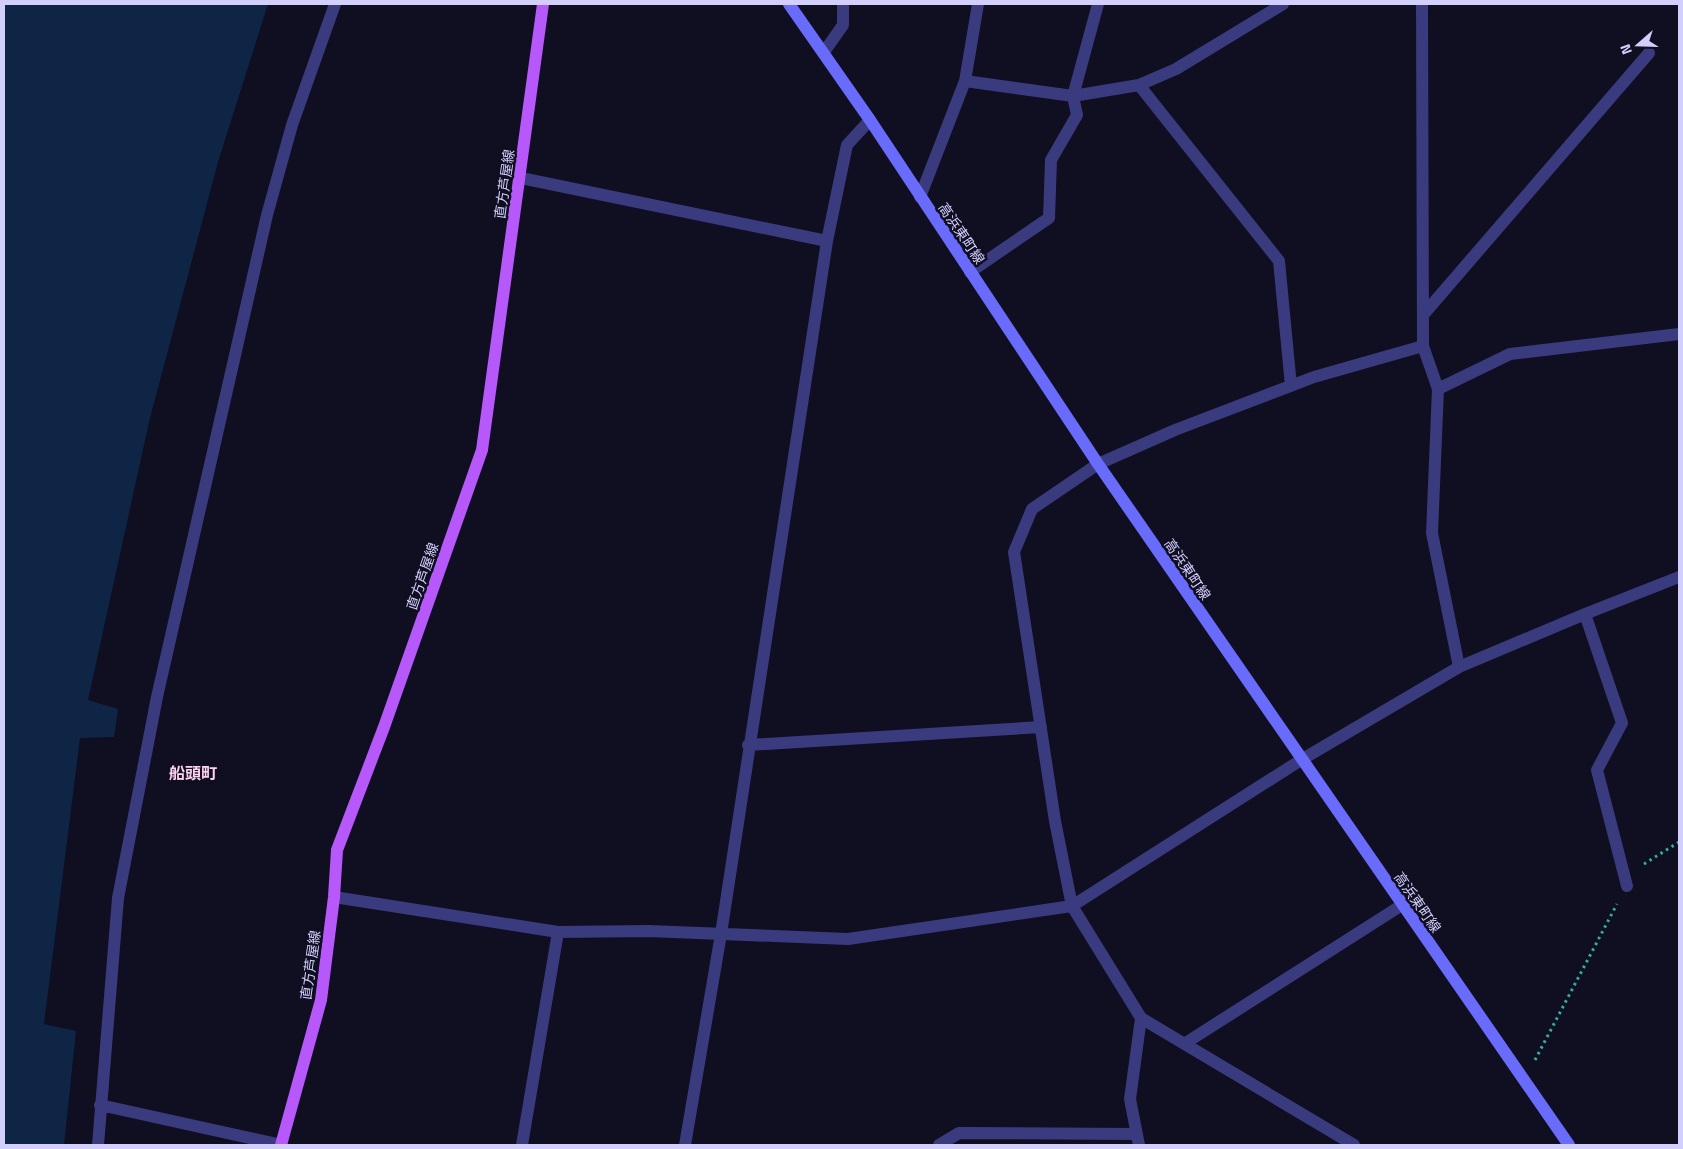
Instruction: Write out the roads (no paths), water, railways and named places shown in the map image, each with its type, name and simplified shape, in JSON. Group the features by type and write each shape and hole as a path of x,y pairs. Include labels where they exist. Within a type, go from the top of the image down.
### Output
{"main road":[{"name":"直方芦屋線","path":"281,1145 321,1000 334,897 337,850 384,727 482,450 543,4"},
{"name":"高浜東町線","path":"789,4 870,120 1098,464 1301,760 1570,1145"}],"street":[{"path":"98,1145 118,898 157,697 267,215 292,125 335,4"},
{"path":"824,52 842,25 843,4"},
{"path":"920,197 965,81 978,4"},
{"path":"970,272 1049,218 1051,160 1076,115 1073,96 1098,4"},
{"path":"965,81 1073,96 1139,85 1176,69 1283,4"},
{"path":"1422,4 1423,346 1438,389 1432,534 1459,667"},
{"path":"1423,315 1649,53"},
{"path":"1139,85 1279,261 1291,386"},
{"path":"685,1145 721,934 748,745 827,240 846,145 870,120"},
{"path":"520,178 827,240"},
{"path":"1438,389 1510,354 1679,334"},
{"path":"1354,1145 1141,1018 1072,906 1041,727 1014,552 1032,509 1098,464 1175,430 1314,377 1423,346"},
{"path":"334,897 558,932 649,931 848,939 1072,906 1301,760 1459,667 1679,577"},
{"path":"1585,614 1622,723 1597,770 1627,886"},
{"path":"748,745 1041,727"},
{"path":"1184,1044 1402,905"},
{"path":"522,1145 558,932"},
{"path":"939,1145 959,1133 1138,1140 1130,1099 1141,1018"},
{"path":"100,1105 281,1145"}],"water":[{"path":"4,4 268,4 218,162 149,422 88,700 118,709 114,737 80,738 44,1024 76,1031 64,1145 4,1145"}],"district":[{"name":"船頭町","path":"193,773"}]}
